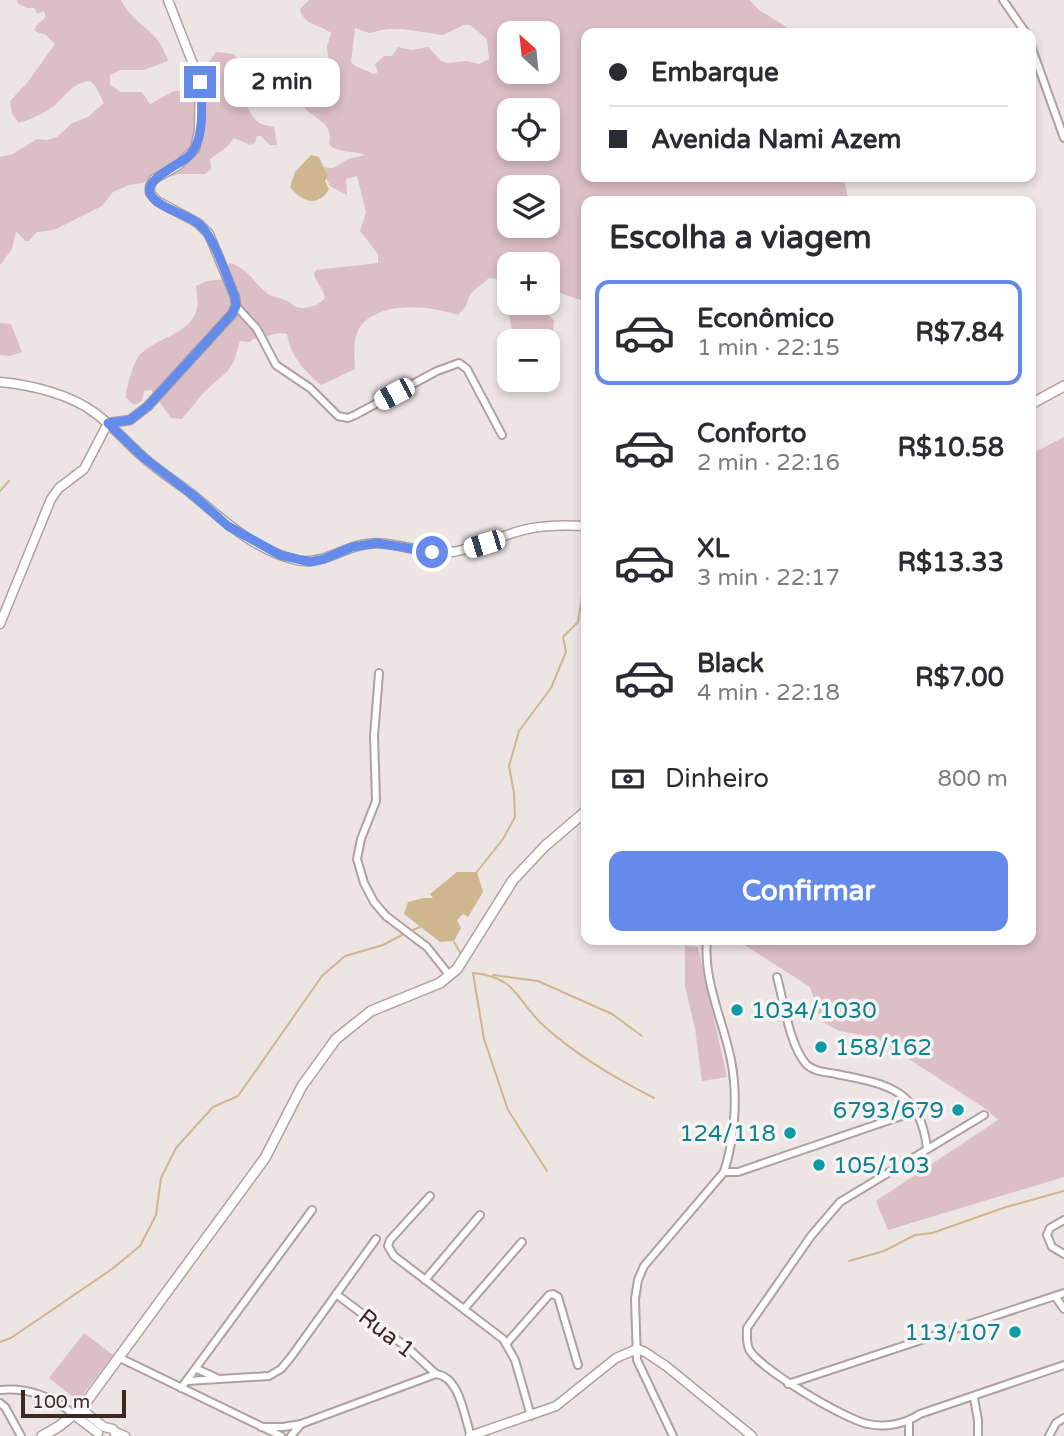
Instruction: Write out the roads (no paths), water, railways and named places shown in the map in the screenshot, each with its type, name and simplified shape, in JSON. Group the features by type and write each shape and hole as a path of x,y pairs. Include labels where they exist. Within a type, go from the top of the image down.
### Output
{"main road":[{"path":"1036,401 1064,386"},
{"path":"42,1436 78,1412 250,1180 274,1143 302,1086 336,1039 371,1011 429,988 450,976 465,960 513,880 545,846 581,815"}],"street":[{"path":"108,423 130,420 148,406 232,314 236,306 235,297 209,234 198,223 157,201 150,193 154,179 177,166 195,149 199,131 200,82 168,0"},
{"path":"1003,0 1023,28"},
{"path":"1036,60 1064,138"},
{"path":"236,306 257,329 276,365 310,388 338,415 348,418 355,415 436,371 459,363 467,369 502,435"},
{"path":"0,382 53,394 85,406 228,526 261,545 296,560 310,562 352,547 377,543 449,553 523,530 581,526"},
{"path":"0,624 51,499 59,488 85,470 108,423"},
{"path":"379,673 374,736 376,801 361,839 357,859 363,883 374,902 386,916 426,947 450,976"},
{"path":"673,1436 638,1366 633,1350 635,1299 638,1280 644,1266 724,1172 732,1139 734,1094 731,1061 706,964 707,945"},
{"path":"777,977 794,1042 806,1064 820,1071 891,1087 906,1098 916,1111 923,1126 927,1148"},
{"path":"724,1172 738,1172 916,1111"},
{"path":"984,1115 840,1202 811,1236 747,1328 750,1352 788,1384 853,1420 880,1426 909,1422 920,1414 974,1398 1064,1365"},
{"path":"430,1196 390,1240 388,1246 394,1256 506,1344 516,1360 531,1416"},
{"path":"181,1388 312,1210"},
{"path":"425,1280 480,1216"},
{"path":"1064,1220 1051,1228 1047,1235 1052,1247 1064,1254"},
{"path":"187,1381 259,1378 275,1374 291,1357 376,1239"},
{"path":"464,1309 522,1242"},
{"path":"788,1384 1064,1293"},
{"name":"Rua 1","path":"336,1294 409,1349 436,1374 441,1374 452,1382 471,1436"},
{"path":"506,1344 549,1296 554,1294 558,1297 578,1365"},
{"path":"1055,1296 1064,1308"},
{"path":"471,1436 531,1416 562,1402 633,1350 645,1352 666,1366 751,1436"},
{"path":"118,1357 281,1436"},
{"path":"197,1369 219,1379"},
{"path":"261,1427 301,1424 436,1374"},
{"path":"9,1389 2,1405 21,1436"},
{"path":"0,1390 28,1391 78,1412 100,1432 111,1427 116,1434 125,1436"},
{"path":"974,1398 978,1436"},
{"path":"1049,1436 1056,1423 1064,1418"},
{"path":"909,1422 909,1436"},
{"path":"292,1436 301,1424"}],"waterway":[{"path":"0,491 9,481"},
{"path":"476,873 503,839 515,817 509,766 519,731 551,688 566,652 563,637 578,622 581,603"},
{"path":"413,930 420,927"},
{"path":"0,1342 11,1338 112,1269 140,1246 156,1215 161,1178 176,1148 213,1107 238,1096 322,976 345,956 383,945 402,935"},
{"path":"454,942 461,954"},
{"path":"547,1171 508,1110 484,1039 473,973 488,975 508,985 535,1017 570,1047 654,1098"},
{"path":"493,975 538,981 612,1014 642,1036"},
{"path":"849,1261 884,1251 915,1235 932,1233 1006,1207 1064,1191"}],"place":[{"name":"1034/1030","path":"737,1010"},
{"name":"158/162","path":"821,1047"},
{"name":"6793/679","path":"958,1110"},
{"name":"124/118","path":"790,1133"},
{"name":"105/103","path":"819,1165"},
{"name":"113/107","path":"1015,1332"}]}
